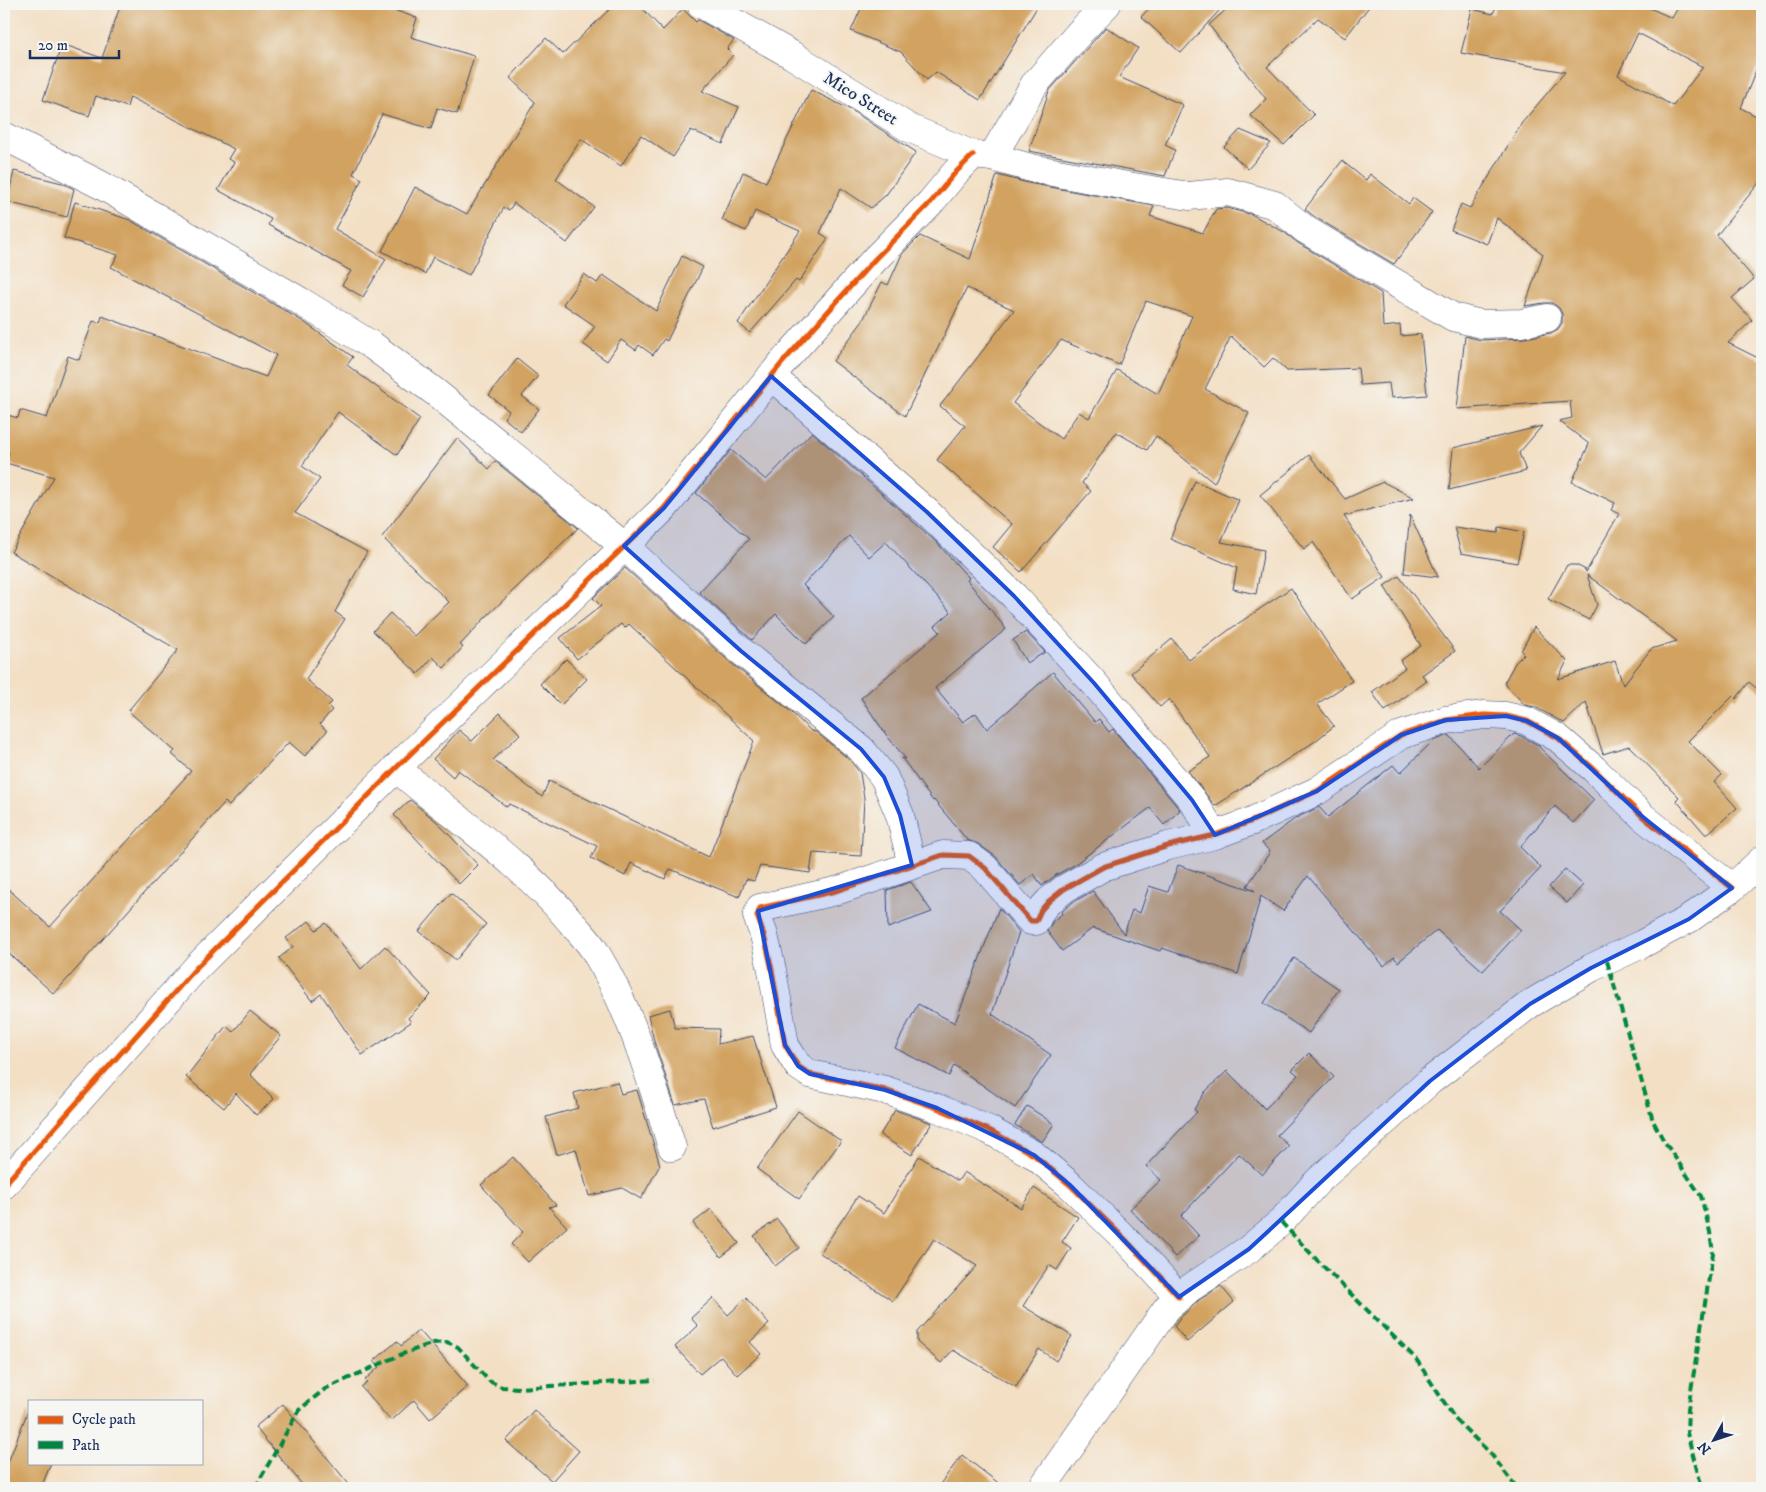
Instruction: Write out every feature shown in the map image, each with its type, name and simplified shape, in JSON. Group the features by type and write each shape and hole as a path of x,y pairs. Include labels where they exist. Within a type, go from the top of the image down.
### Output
{"street":[{"name":"Mico Street","path":"701,4 792,55 909,128 983,156 1031,168 1188,196 1228,192 1275,205 1306,230 1453,317 1481,324 1522,324 1547,318"},
{"path":"4,1185 197,967 396,768 664,508 771,376 875,259 931,202 956,173 983,156 1034,86 1080,32 1107,4"},
{"path":"4,136 168,223 373,346 435,392 624,546 741,651 861,749 884,777 900,814 912,865"},
{"path":"771,376 927,512 1014,596 1094,683 1192,800 1215,835"},
{"path":"1180,1297 1070,1185 1034,1155 989,1130 938,1108 885,1090 810,1074 798,1066 785,1045 772,970 764,935 757,916 760,908 836,891 944,855 969,856 985,868 1023,913 1033,921 1036,921 1041,910 1049,901 1064,889 1103,867 1168,846 1215,835 1250,822 1318,791 1401,735 1446,720 1484,715 1506,716 1527,721 1558,738 1594,769 1643,817 1732,888"},
{"path":"396,768 525,875 558,906 596,951 622,1001 672,1146"},
{"path":"1042,1488 1167,1308 1190,1288 1249,1249 1281,1222 1318,1181 1430,1081 1530,1004 1591,968 1642,944 1689,918 1732,888 1762,860"}],"highlighted area":[{"path":"771,376 927,512 1014,596 1094,683 1192,800 1215,835 1317,791 1401,735 1446,720 1506,716 1527,721 1558,738 1643,817 1732,888 1689,919 1591,968 1530,1004 1430,1081 1249,1249 1179,1297 1070,1185 1034,1155 937,1108 885,1090 810,1074 798,1066 785,1045 758,911 912,865 900,815 884,777 861,749 741,651 624,546 664,508"}],"building":[{"path":"121,4 376,4 417,18 411,37 474,56 457,114 437,108 431,129 382,114 353,174 362,179 335,229 386,259 363,297 342,285 351,271 268,225 271,219 218,190 234,162 228,159 234,149 130,97 127,107 96,96 89,116 43,100 62,44 102,58"},
{"path":"615,4 638,4 663,30 683,9 696,22 698,20 734,40 727,49 733,55 702,91 739,107 723,144 691,130 673,157 641,135 621,166 581,139 556,179 594,207 567,243 514,203 509,210 504,207 469,275 433,257 425,274 382,251 415,187 467,214 535,102 510,78 546,38 563,54"},
{"path":"863,4 1039,4 980,100 936,72 927,80 901,52 851,31"},
{"path":"1153,4 1225,4 1181,53 1141,17"},
{"path":"1232,4 1371,4 1345,38 1318,18 1267,67 1314,115 1284,145 1250,115 1266,99 1209,25"},
{"path":"1497,4 1641,4 1672,18 1680,4 1762,4 1762,55 1741,108 1762,119 1762,179 1717,235 1754,279 1732,298 1752,320 1728,343 1762,360 1762,693 1749,682 1736,699 1733,696 1688,741 1722,775 1714,782 1737,808 1706,835 1676,800 1679,797 1629,746 1603,754 1586,702 1564,723 1535,707 1525,705 1504,683 1515,663 1524,654 1521,651 1534,627 1567,661 1558,679 1615,661 1623,685 1651,649 1677,641 1587,575 1597,605 1589,620 1548,599 1567,565 1576,565 1586,570 1586,572 1619,514 1611,510 1615,503 1572,482 1589,444 1559,421 1572,418 1570,401 1457,409 1465,336 1481,340 1525,338 1551,333 1558,329 1562,323 1562,314 1559,308 1552,303 1525,306 1543,254 1497,218 1487,244 1451,230 1461,204 1470,208 1521,124 1565,72 1461,53 1472,9 1493,14","holes":["1638,33 1703,67 1673,106 1618,75"]},
{"path":"1106,27 1138,48 1119,77 1183,105 1165,145 1175,150 1165,176 1029,151 1049,91"},
{"path":"811,90 851,110 916,152 886,195 871,208 841,188 820,233 828,238 799,282 796,280 750,333 738,323 800,231 755,211 746,231 722,220 743,172 766,182"},
{"path":"1240,130 1271,143 1248,169 1224,147"},
{"path":"1342,161 1366,180 1370,174 1409,204 1413,198 1432,212 1394,264 1315,217 1305,209"},
{"path":"14,171 62,183 74,189 67,217 7,202"},
{"path":"997,175 1028,183 1154,206 1150,216 1203,233 1216,209 1227,208 1253,215 1284,232 1298,243 1381,293 1383,327 1400,325 1401,336 1421,334 1427,395 1391,398 1389,383 1360,385 1358,368 1287,371 1273,358 1264,367 1231,336 1205,389 1249,413 1214,483 1156,436 1147,450 1116,432 1082,483 1091,491 1021,572 993,547 1012,524 937,460 965,426 940,406 1014,310 967,288 905,416 833,361 862,322 882,282 888,285 902,254 920,236 970,259","holes":["1146,301 1192,316 1158,394 1117,370 1089,418 1079,412 1061,439 1013,403 1061,340 1119,365"]},
{"path":"75,202 130,220 304,322 353,357 347,365 420,419 397,455 338,412 302,466 320,479 295,513 367,552 335,612 345,619 306,679 332,702 328,706 332,710 320,724 327,731 305,756 289,742 229,806 225,802 54,994 4,949 4,885 50,927 191,771 172,754 175,751 128,711 178,650 11,552 54,477 6,463 9,452 4,451 4,414 18,418 20,410 47,418 68,356 79,360 93,321 100,323 102,316 266,377 276,355 111,267 118,255 64,238"},
{"path":"682,256 703,267 667,341 664,339 653,355 639,345 636,350 621,340 607,361 583,344 595,326 563,304 584,274 597,283 603,275 656,311"},
{"path":"517,359 538,376 522,396 539,409 521,432 504,418 509,411 489,395"},
{"path":"1542,426 1519,453 1526,471 1449,490 1453,448"},
{"path":"812,432 938,544 969,578 967,580 1006,629 935,688 963,722 976,713 987,729 1053,672 1095,722 1099,719 1109,732 1113,729 1180,810 1164,825 1150,808 1074,865 1056,875 1042,886 1034,874 1020,885 995,856 978,844 967,840 933,801 902,758 906,759 887,736 861,698 940,632 935,626 951,612 886,542 869,557 849,536 803,585 834,617 806,644 776,614 752,640 699,592 749,539 696,493 731,450 766,480"},
{"path":"457,438 489,469 495,461 578,528 485,618 460,645 463,647 444,668 433,657 418,674 373,631 390,613 414,636 449,602 382,537"},
{"path":"1309,455 1345,499 1383,482 1414,498 1344,516 1385,577 1352,599 1313,542 1304,549 1260,495"},
{"path":"1195,481 1239,500 1221,542 1264,550 1256,594 1233,589 1237,568 1170,539"},
{"path":"1410,515 1438,577 1404,573"},
{"path":"1454,527 1498,533 1499,527 1524,532 1517,563 1461,553"},
{"path":"625,568 731,663 790,711 811,731 816,732 850,760 860,773 864,798 861,856 813,853 810,873 760,866 754,881 746,879 739,897 670,869 665,879 631,863 625,876 591,858 597,846 509,804 507,807 458,770 453,777 433,759 459,730 472,741 500,713 520,734 493,760 542,797 549,781 709,857 754,741 629,624 625,628 621,624 577,659 560,638 601,606 593,598"},
{"path":"1399,576 1455,651 1422,675 1427,681 1385,711 1372,692 1405,668 1400,661 1421,646 1384,586"},
{"path":"1291,588 1352,681 1317,704 1334,726 1314,742 1215,806 1188,771 1210,757 1169,699 1160,707 1131,673 1172,639 1189,660 1233,627"},
{"path":"1026,632 1045,652 1027,663 1013,640"},
{"path":"566,659 587,679 561,705 540,684"},
{"path":"1514,734 1540,746 1594,800 1573,823 1555,806 1520,847 1541,868 1500,911 1521,930 1483,971 1437,930 1398,962 1394,957 1384,966 1308,876 1283,911 1261,896 1238,974 1162,948 1160,951 1093,928 1062,951 1047,931 1053,921 1062,914 1061,912 1073,902 1093,891 1124,934 1132,910 1140,913 1149,886 1168,892 1178,865 1255,891 1247,886 1270,852 1262,843 1296,818 1319,807 1328,817 1393,765 1400,773 1433,741 1449,735 1479,768"},
{"path":"410,800 436,821 478,865 459,884 394,815"},
{"path":"1565,869 1583,885 1567,903 1549,887"},
{"path":"911,882 932,912 888,928 887,890"},
{"path":"451,893 486,924 456,960 419,931"},
{"path":"999,908 1019,932 992,1014 1051,1055 1015,1108 954,1065 949,1076 895,1048 918,1004 955,1023"},
{"path":"309,921 316,930 326,923 361,969 385,946 431,995 408,1018 411,1022 362,1055 321,994 312,1001 279,958 293,947 286,938"},
{"path":"1294,958 1339,989 1309,1033 1264,1003"},
{"path":"670,1009 675,1028 719,1029 718,1044 753,1036 776,1107 713,1127 704,1099 675,1105 654,1041 648,1015"},
{"path":"250,1011 281,1036 250,1074 274,1099 256,1115 236,1093 224,1108 186,1077 226,1026 233,1032"},
{"path":"1309,1053 1334,1077 1277,1135 1289,1146 1262,1175 1239,1154 1181,1216 1199,1236 1175,1257 1130,1209 1161,1180 1146,1166 1197,1112 1194,1109 1205,1092 1227,1071 1265,1109 1298,1075 1292,1070"},
{"path":"617,1082 621,1094 637,1090 660,1165 641,1199 622,1188 589,1196 576,1149 557,1155 546,1117 578,1108 574,1093"},
{"path":"1027,1106 1054,1124 1042,1142 1015,1125"},
{"path":"895,1110 932,1123 912,1155 880,1135"},
{"path":"798,1111 841,1141 799,1199 757,1169"},
{"path":"919,1156 958,1181 964,1172 1021,1208 1034,1188 1078,1217 1062,1242 1071,1248 1057,1270 1049,1265 1023,1306 1072,1336 1056,1361 1039,1349 1016,1387 953,1350 941,1363 917,1342 917,1332 977,1266 934,1239 893,1301 820,1253 858,1196 884,1213"},
{"path":"513,1157 556,1205 549,1207 567,1227 528,1262 511,1244 523,1232 481,1185"},
{"path":"711,1209 739,1243 721,1257 693,1223"},
{"path":"777,1219 799,1248 775,1266 754,1236"},
{"path":"1221,1286 1234,1302 1187,1342 1174,1326 1199,1300"},
{"path":"713,1298 728,1315 746,1298 769,1324 750,1342 761,1354 737,1375 721,1356 700,1374 675,1347 698,1326 691,1318"},
{"path":"419,1330 468,1386 430,1419 414,1400 391,1421 361,1387 367,1382 365,1380 379,1367 374,1361 397,1341 401,1346"},
{"path":"283,1404 352,1488 305,1488 255,1427"},
{"path":"534,1410 579,1451 552,1481 506,1441"},
{"path":"28,1413 28,1464 51,1464 41,1488 4,1488 4,1473"},
{"path":"962,1455 1005,1488 937,1488"}],"marked path":[{"path":"1607,961 1653,1121 1664,1141 1701,1196 1710,1232 1713,1253 1688,1409 1687,1433 1702,1488"},
{"path":"1281,1222 1416,1359 1455,1419 1491,1454 1517,1488"},
{"path":"255,1488 299,1410 325,1389 400,1355 433,1343 447,1342 458,1347 489,1381 502,1387 518,1388 655,1380"}],"cycle path":[{"path":"4,1185 197,967 396,768 664,508 782,363 875,259 931,202 973,155"},
{"path":"1179,1297 1126,1240 1070,1185 1034,1155 989,1130 937,1108 885,1090 810,1074 798,1066 785,1045 772,970 764,935 757,916 760,908 836,891 943,855 969,856 985,868 1031,921 1036,921 1041,910 1049,901 1064,889 1103,867 1168,846 1215,835 1250,822 1317,791 1401,735 1446,720 1484,715 1506,716 1527,721 1558,738 1594,769 1643,817 1732,888"}]}
